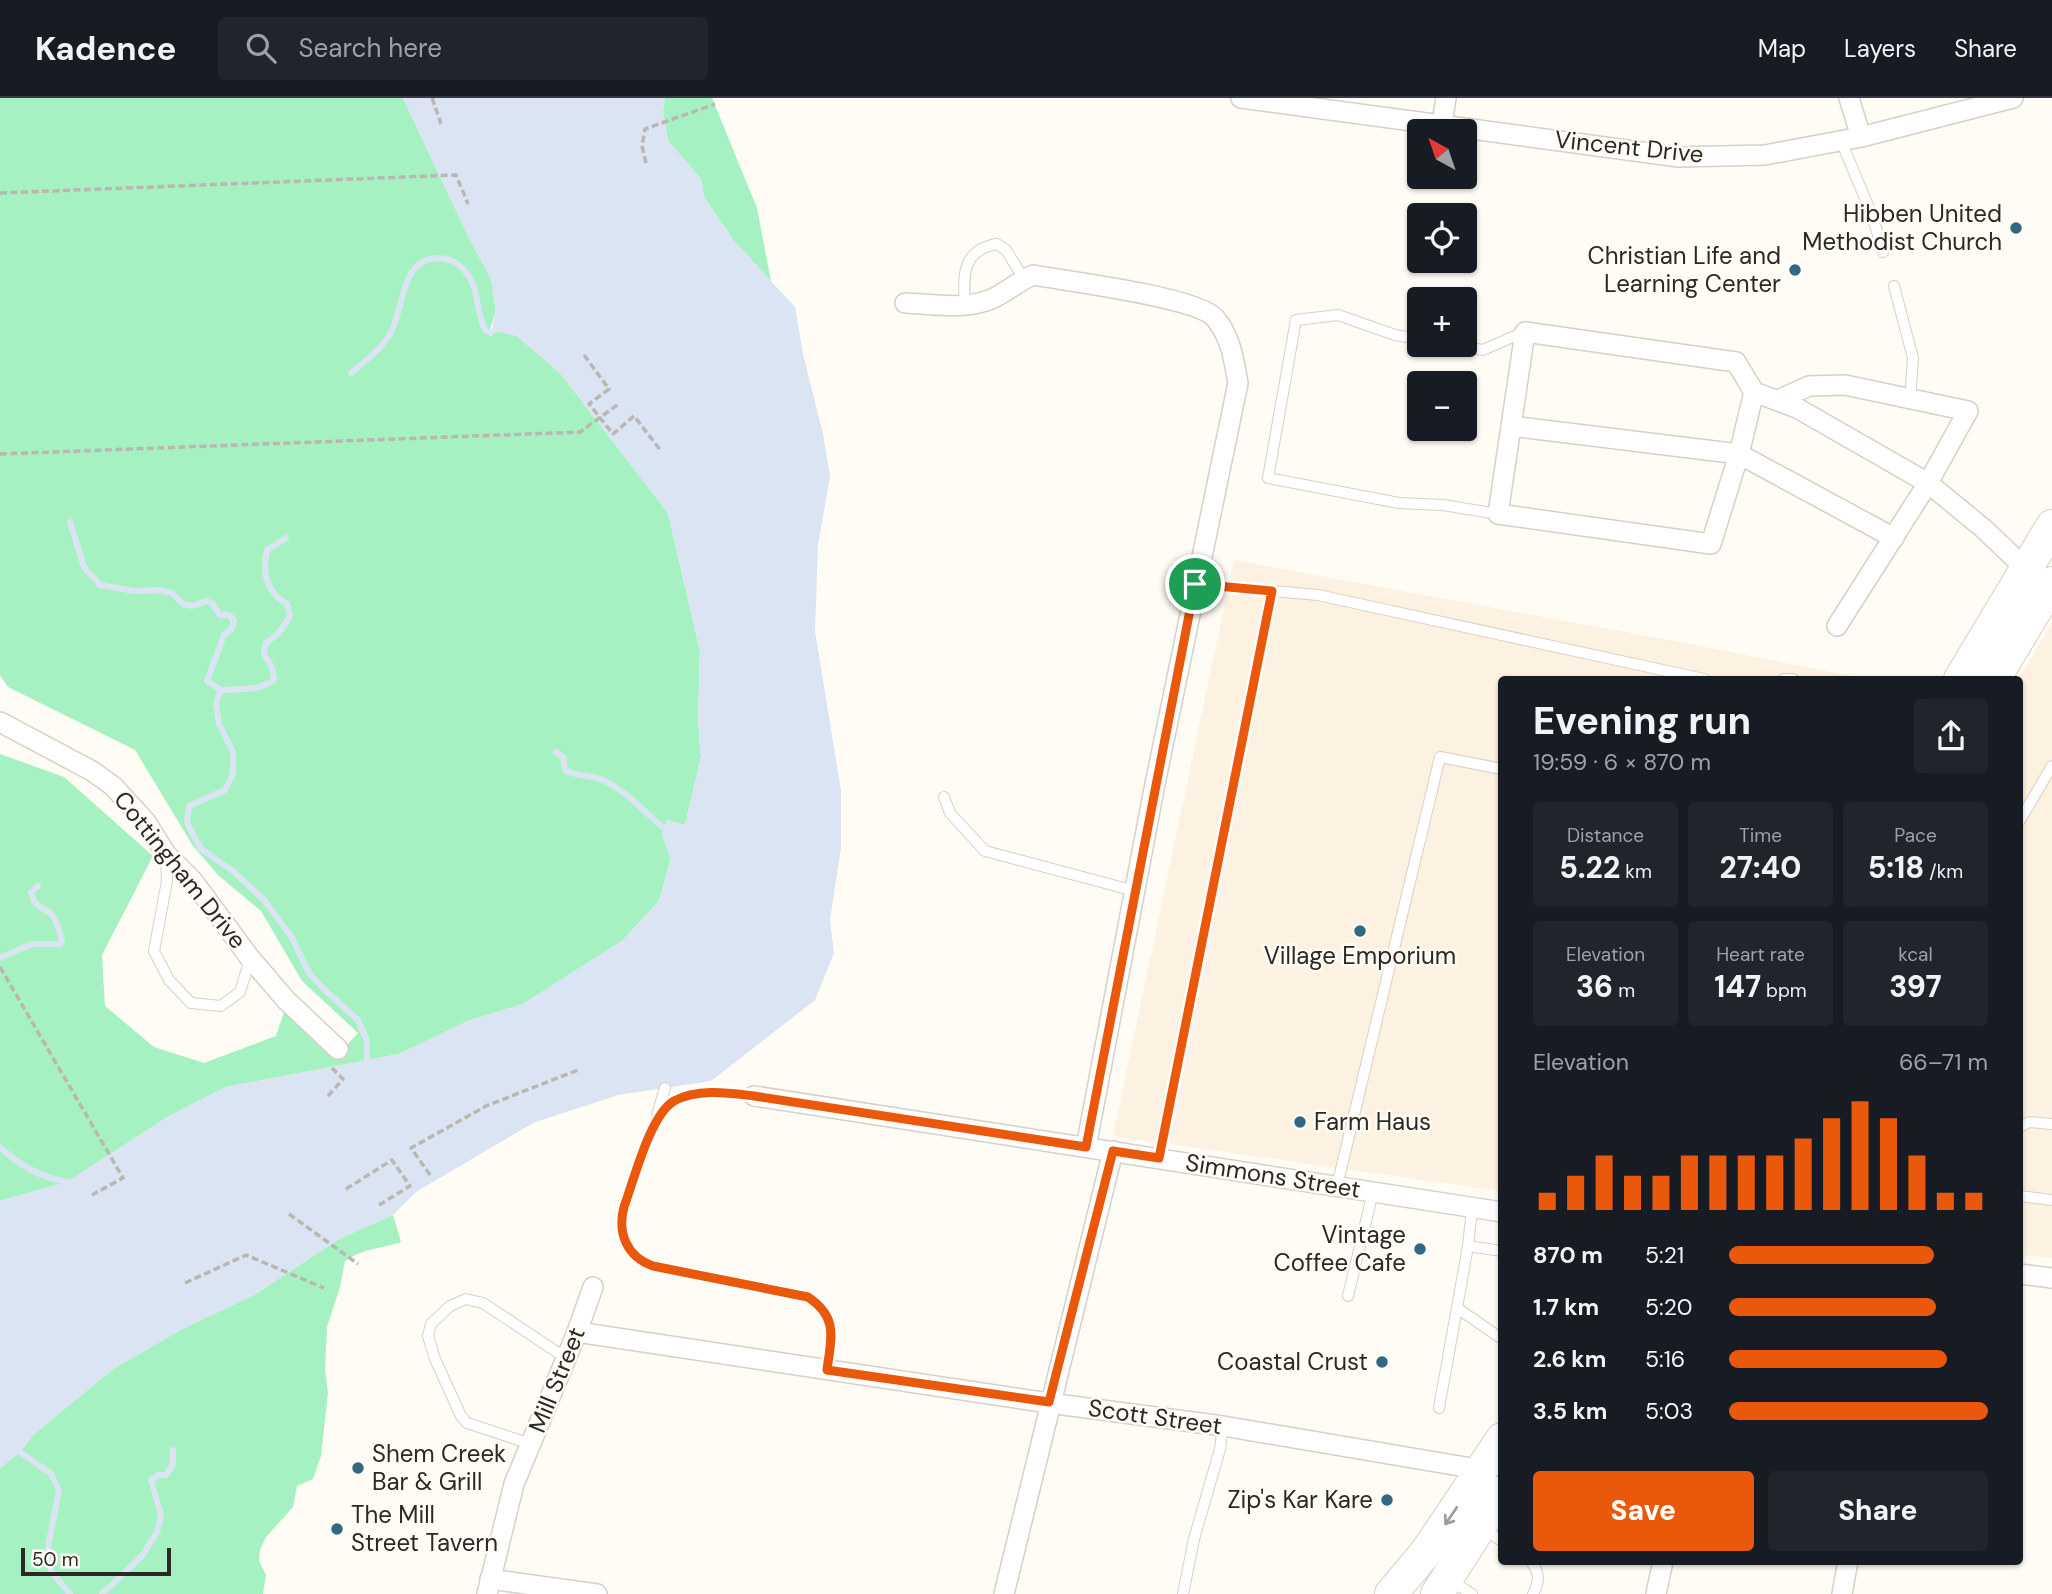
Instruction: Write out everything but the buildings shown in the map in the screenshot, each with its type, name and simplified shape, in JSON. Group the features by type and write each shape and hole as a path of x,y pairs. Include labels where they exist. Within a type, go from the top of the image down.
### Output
{"main road":[{"path":"1996,676 2045,582 2052,526"},
{"path":"1963,676 2045,582"},
{"path":"1982,676 2031,594 2045,582"},
{"path":"1452,1589 1491,1534 1492,1481 1498,1456"},
{"path":"1391,1594 1492,1481"},
{"path":"1414,1594 1437,1566 1436,1559 1427,1551"}],"street":[{"name":"Vincent Drive","path":"1241,98 1407,119"},
{"path":"1443,119 1446,98"},
{"path":"1849,98 1851,139"},
{"name":"Vincent Drive","path":"1477,129 1679,157 1765,155 1851,139 2013,98"},
{"path":"905,303 965,306 992,299 1033,275 1175,300 1213,316 1233,349 1238,383 1195,584 1086,1147"},
{"path":"1754,392 1739,453 1711,544 1498,514 1525,332 1736,362 1754,392 1797,408 1928,483 2045,582"},
{"path":"1778,400 1809,386 1844,385 1968,411 1928,483 1837,626"},
{"path":"1511,426 1739,453 1894,538"},
{"name":"Cottingham Drive","path":"0,722 92,771 113,786 146,822 166,854 193,881 250,958 286,1000 338,1049"},
{"name":"Simmons Street","path":"754,1096 1498,1212"},
{"path":"1003,1594 1113,1151"},
{"path":"2023,1274 2052,1278"},
{"name":"Mill Street","path":"489,1586 514,1484 593,1287"},
{"name":"Scott Street","path":"577,1332 1223,1426 1492,1481"},
{"path":"1656,1594 1662,1565"},
{"path":"1842,1594 1847,1565"},
{"path":"489,1586 597,1594"}],"lane":[{"path":"1851,139 1883,252"},
{"path":"965,306 963,281 968,260 983,247 997,244 1006,250 1024,279"},
{"path":"1894,286 1913,358 1910,399"},
{"path":"1407,337 1338,316 1296,320 1268,478 1399,503 1443,505 1498,514"},
{"path":"1477,349 1483,350 1525,332"},
{"path":"1195,584 1318,595 1690,676"},
{"path":"1159,1158 1272,591"},
{"path":"1337,1186 1440,757 1498,768"},
{"path":"2023,815 2052,766"},
{"path":"944,797 950,813 985,851 1135,891"},
{"path":"166,854 167,881 153,951 169,980 191,1003 221,1006 240,992 250,958"},
{"path":"664,1088 656,1119 620,1221 626,1244 641,1262 653,1266 808,1297 820,1306 832,1327 827,1370"},
{"path":"656,1119 674,1101 697,1094 714,1092 754,1096"},
{"path":"2023,1125 2029,1122 2052,1124"},
{"path":"1348,1296 1373,1192"},
{"path":"2023,1196 2052,1200"},
{"path":"1439,1408 1468,1246 1472,1209"},
{"path":"1468,1246 1498,1250"},
{"path":"531,1444 467,1423 461,1416 435,1359 428,1336 431,1324 450,1306 466,1299 483,1303 566,1358"},
{"path":"1457,1308 1498,1336"},
{"path":"1184,1594 1194,1539 1220,1449 1223,1426"},
{"path":"1533,1594 1538,1584 1538,1570 1534,1565"}],"path":[{"path":"432,98 441,124"},
{"path":"646,163 642,146 645,129 715,104"},
{"path":"0,193 456,175 468,204"},
{"path":"584,355 609,389 589,404 613,433 634,416 662,451"},
{"path":"0,455 580,432 620,403"},
{"path":"0,967 123,1178 92,1195"},
{"path":"430,1175 411,1149 486,1105 578,1070"},
{"path":"346,1189 392,1160 410,1186 379,1205"},
{"path":"289,1214 358,1264"},
{"path":"185,1283 246,1255 324,1288"}],"shaded area":[{"path":"403,98 665,98 663,112 668,141 701,179 704,197 734,241 795,307 830,476 818,545 815,631 841,791 841,848 830,920 834,953 815,1000 711,1081 618,1095 533,1123 416,1192 393,1215 339,1239 254,1295 182,1329 113,1369 34,1434 20,1452 0,1468 0,1201 67,1182 169,1116 226,1087 399,1054 468,1021 523,1004 622,941 659,901 671,859 662,835 667,820 685,825 701,757 698,720 700,651 668,513 560,373 517,336 491,333 496,311 491,279"},
{"path":"1234,560 1851,676 1498,676 1498,1191 1113,1136"},
{"path":"2052,623 2052,1258 2023,1255 2023,676 2020,676"}],"green space":[{"path":"0,98 403,98 491,279 496,311 490,329 517,336 560,373 668,513 700,651 698,720 701,757 685,825 667,820 662,835 671,858 659,901 622,941 523,1004 468,1021 399,1054 226,1087 169,1116 67,1182 0,1201 0,754 64,777 153,856 102,955 105,1006 154,1047 204,1063 276,1036 284,1012 335,1058 358,1033 302,981 261,911 219,876 193,846 135,750 8,687 0,675"},
{"path":"665,98 712,98 757,208 771,281 734,241 704,197 701,179 668,141 663,112"},
{"path":"393,1215 401,1242 366,1251 345,1261 327,1327 325,1369 328,1393 321,1456 313,1479 297,1486 293,1507 266,1537 260,1550 259,1561 266,1575 263,1594 0,1594 0,1468 20,1452 34,1434 113,1369 182,1329 254,1295 339,1239"}],"waterway":[{"path":"351,373 389,336 410,275 425,261 443,258 452,261 468,274 475,291 482,324 486,331 491,333"},
{"path":"70,522 84,567 100,585 134,591 156,590 172,593 183,604 193,606 206,601 212,603 220,615 229,615 234,620 232,629 224,635 207,681 221,690 216,703 219,724 233,752 233,774 225,790 189,806 187,823 201,849 233,871 263,899 291,936 309,973 358,1020 367,1041 369,1070"},
{"path":"221,690 255,688 274,680 272,667 264,654 265,644 279,633 290,616 287,604 274,594 267,581 266,558 267,550 286,538"},
{"path":"556,752 563,757 565,770 597,778 615,787 664,828"},
{"path":"0,958 32,944 60,944 62,941 53,916 32,897 31,892 38,886"},
{"path":"0,1147 23,1165 39,1174 67,1182 72,1189"},
{"path":"102,1594 142,1556 157,1532 161,1515 151,1480 158,1475 166,1475 173,1465 173,1450"},
{"path":"20,1452 51,1474 59,1490 48,1547 51,1571 70,1594"}],"place":[{"name":"Hibben United Methodist Church","path":"2016,228"},
{"name":"Christian Life and Learning Center","path":"1795,270"},
{"name":"Village Emporium","path":"1360,931"},
{"name":"Farm Haus","path":"1300,1122"},
{"name":"Vintage Coffee Cafe","path":"1420,1249"},
{"name":"Coastal Crust","path":"1382,1362"},
{"name":"Shem Creek Bar & Grill","path":"358,1468"},
{"name":"Zip's Kar Kare","path":"1387,1500"},
{"name":"The Mill Street Tavern","path":"337,1529"}],"route":[{"path":"1195,584 1272,591 1159,1158 1113,1151 1049,1402 827,1370 832,1327 820,1306 808,1297 641,1262 632,1254 622,1233 620,1221 624,1207 656,1119 674,1101 697,1094 714,1092 754,1096 1086,1147 1195,584"}]}
